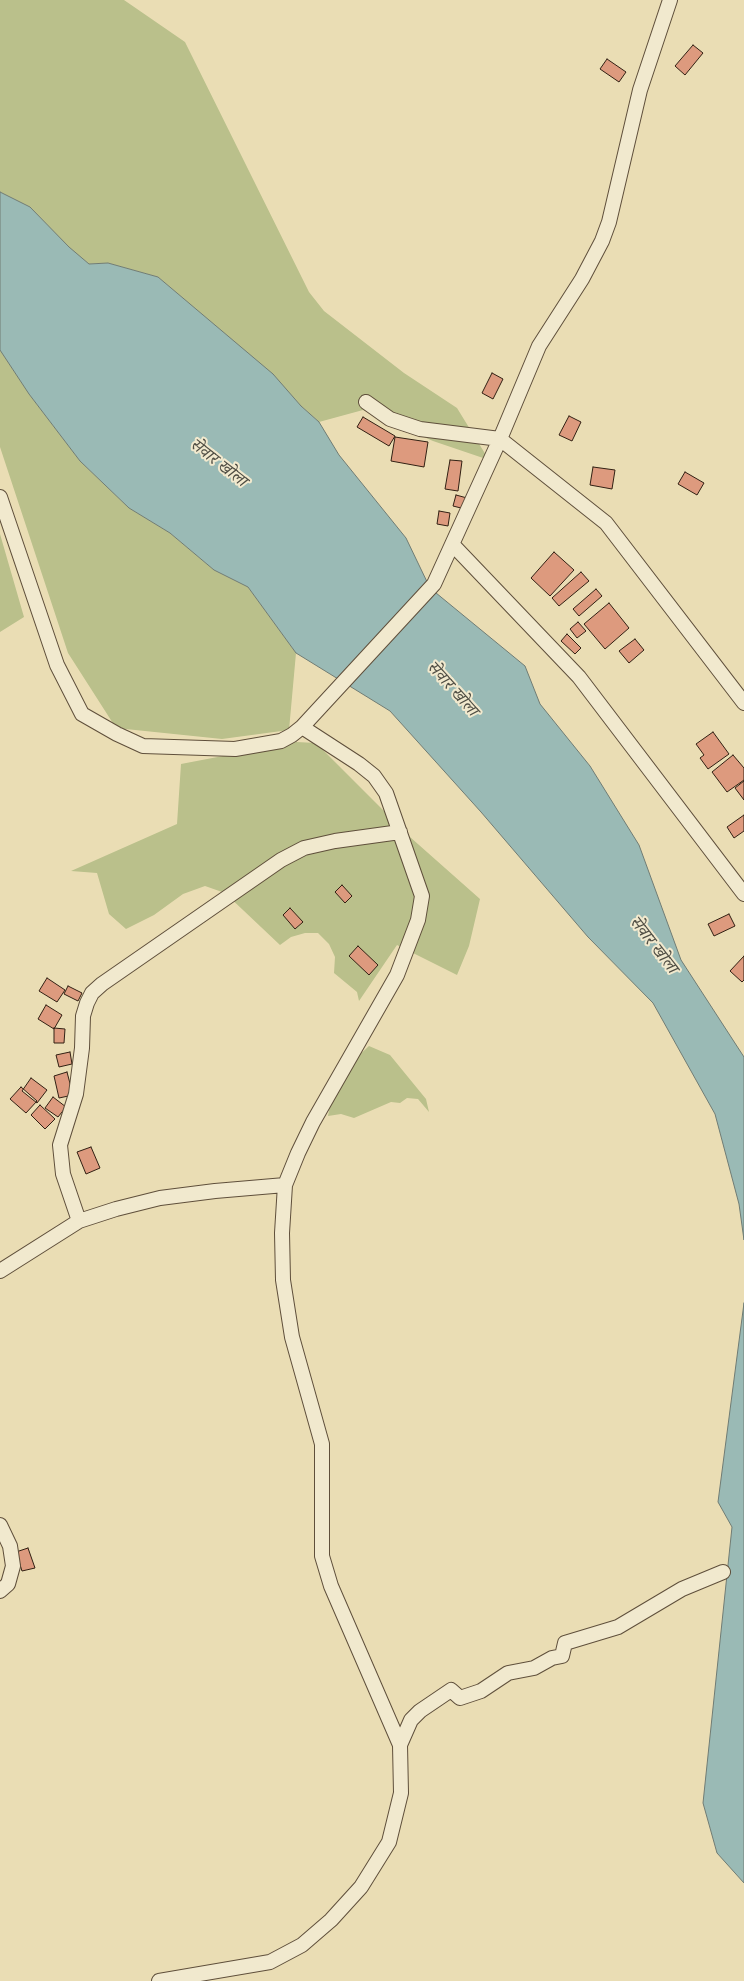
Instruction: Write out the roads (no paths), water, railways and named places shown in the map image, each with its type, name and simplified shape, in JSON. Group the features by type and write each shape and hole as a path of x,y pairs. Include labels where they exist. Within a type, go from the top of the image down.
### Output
{"street":[{"path":"0,498 57,665 82,714 117,734 143,746 235,749 281,741 292,735 321,708 434,584 500,440 539,346 582,279 602,241 609,222 640,90 670,0"},
{"path":"366,402 390,419 420,430 500,440 606,523 744,703"},
{"path":"453,545 579,677 744,894"},
{"path":"159,1981 270,1962 302,1945 331,1920 361,1887 389,1842 401,1793 400,1745 331,1586 322,1556 322,1444 292,1337 283,1280 282,1233 285,1185 313,1122 397,975 418,920 422,896 386,793 374,776 359,764 302,727"},
{"path":"79,1221 63,1174 60,1145 76,1094 81,1061 83,1016 86,1003 92,993 102,984 281,860 298,851 335,840 400,832"},
{"path":"0,1271 79,1221 160,1198 215,1191 285,1185"},
{"path":"0,1525 10,1546 12,1566 8,1584 0,1591"},
{"path":"400,1745 411,1720 420,1711 451,1690 460,1698 481,1691 508,1673 534,1668 552,1658 562,1656 565,1643 618,1627 682,1588 722,1572"}],"water":[{"name":"सेवार खोला","path":"0,192 30,207 69,247 89,264 108,263 158,277 273,374 301,406 319,422 339,455 406,538 430,588 525,666 540,704 590,766 639,845 681,960 744,1057 744,1240 739,1204 715,1114 653,1003 588,937 481,812 390,711 296,653 248,587 214,570 170,533 129,508 80,461 29,394 0,350"},
{"path":"744,1303 744,1883 717,1853 703,1803 732,1527 718,1502"}]}
